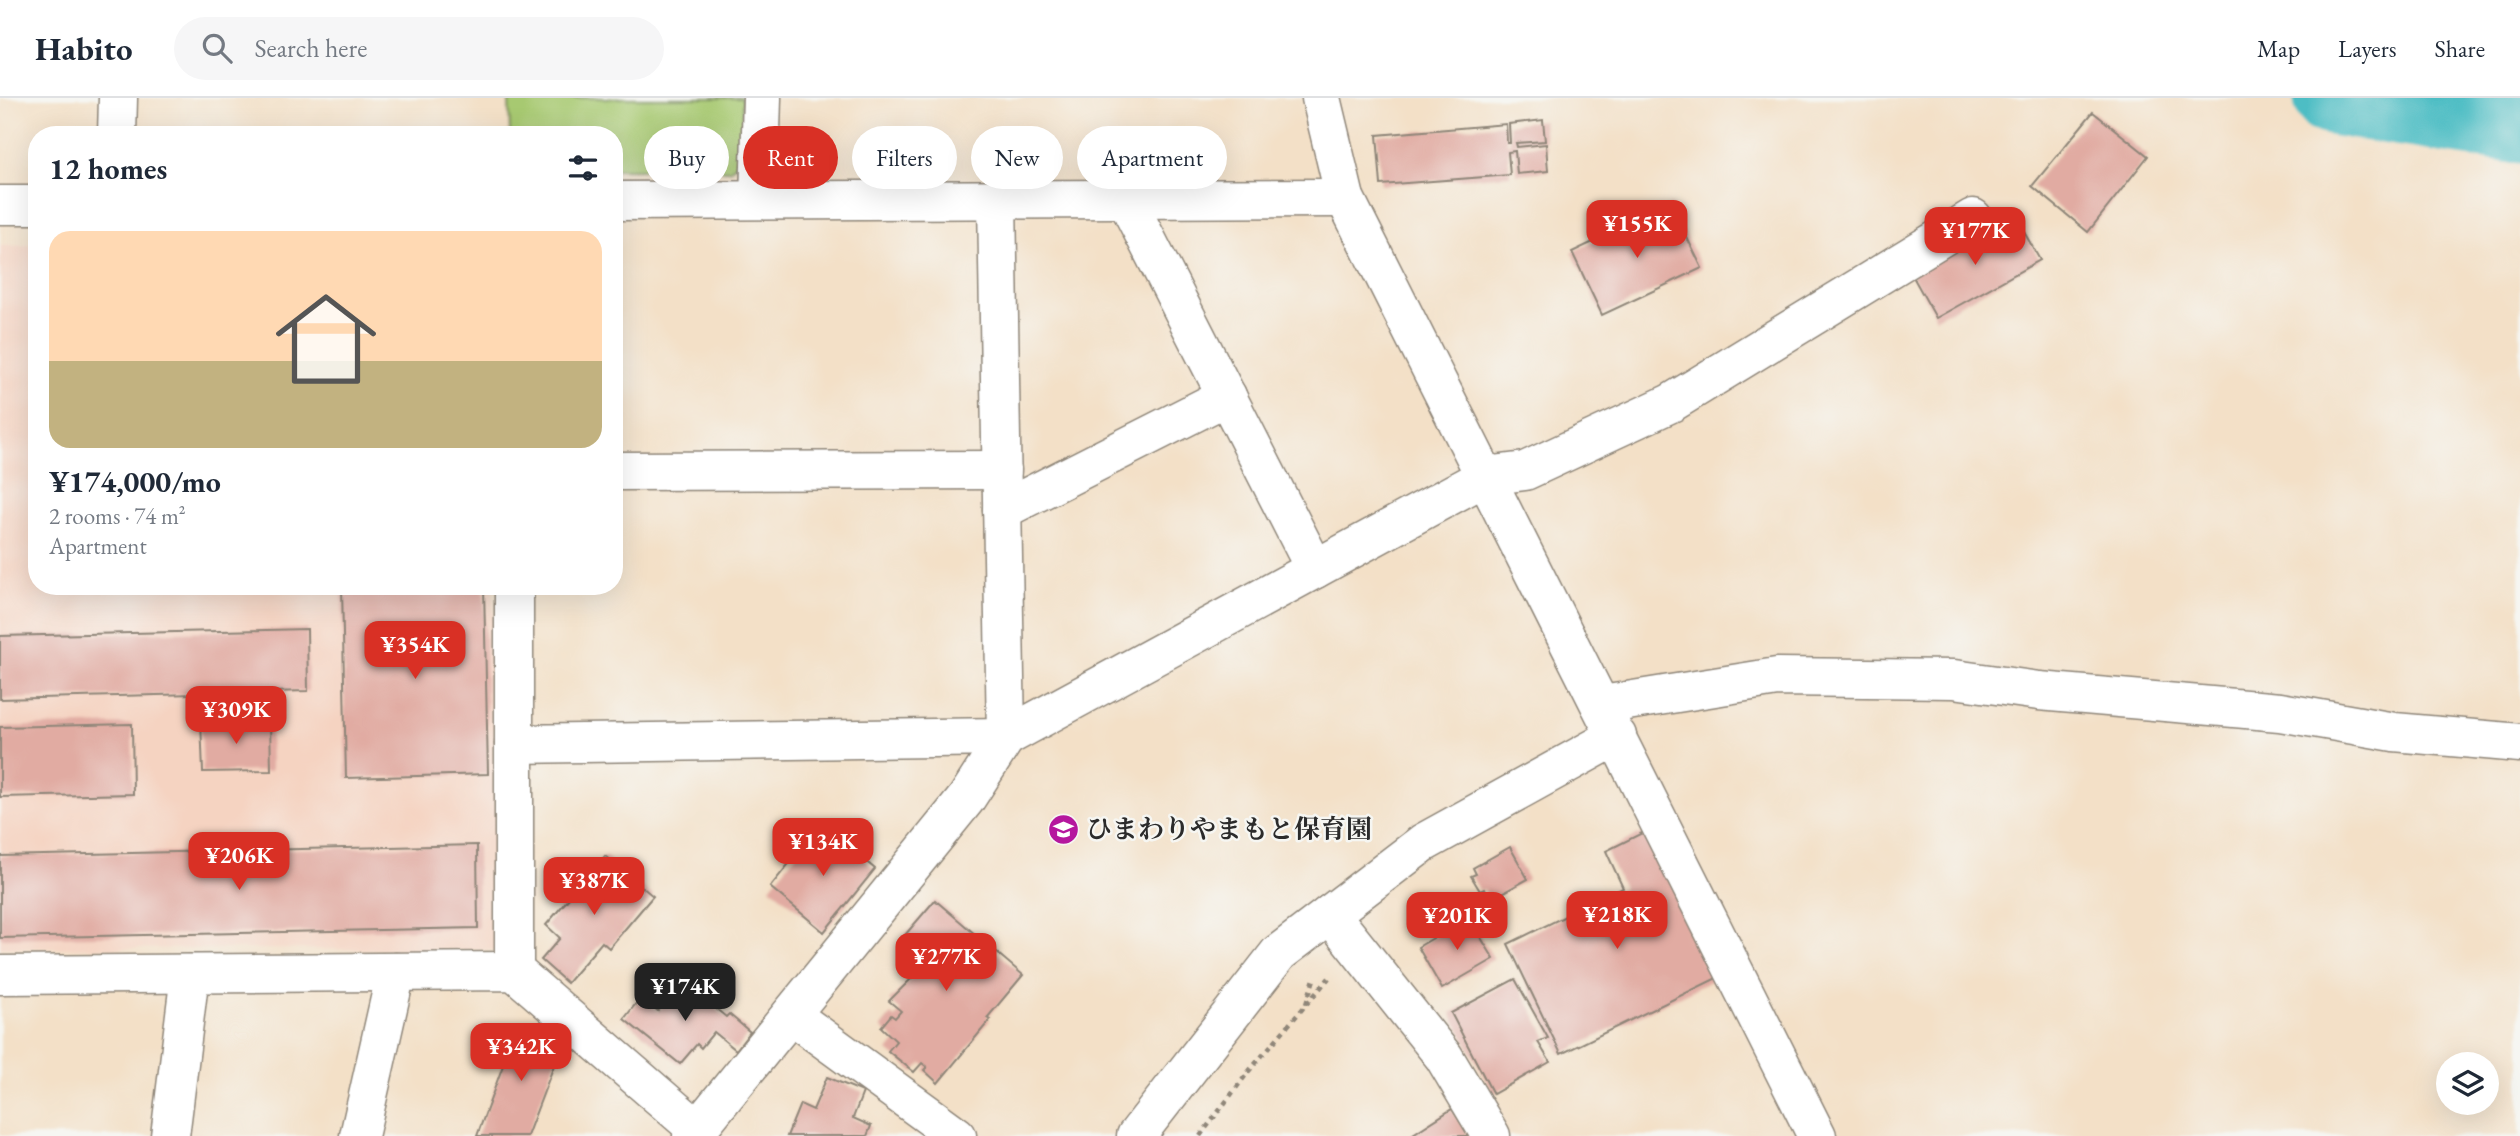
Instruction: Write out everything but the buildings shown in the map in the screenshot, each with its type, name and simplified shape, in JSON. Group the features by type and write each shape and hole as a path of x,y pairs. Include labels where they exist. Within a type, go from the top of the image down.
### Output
{"street":[{"path":"117,126 118,98"},
{"path":"759,199 762,98"},
{"path":"1321,98 1345,198 1816,1136"},
{"path":"623,201 1345,198"},
{"path":"1126,199 1315,569"},
{"path":"0,975 514,971 694,1132 966,799 1006,737 997,200"},
{"path":"0,205 28,205"},
{"path":"514,744 1006,737 1486,476 1525,471 1671,403 1973,218"},
{"path":"1002,510 1227,396"},
{"path":"623,471 1002,470"},
{"path":"514,595 514,971"},
{"path":"1136,1136 1279,953 1423,843 1609,720 1777,677 1954,679 2039,691 2280,712 2394,732 2520,743"},
{"path":"1330,914 1444,1057 1491,1136"},
{"path":"359,1136 396,972"},
{"path":"170,1136 190,974"},
{"path":"791,1015 957,1136"}],"path":[{"path":"1305,1009 1317,971"},
{"path":"1200,1136 1250,1071 1333,974"}],"shaded area":[{"path":"28,245 28,595 493,595 498,950 0,948 0,246"}],"green space":[{"path":"509,98 742,98 742,158 729,170 729,126 644,126 644,169 623,169 623,126 510,126"}],"waterway":[{"path":"2331,98 2520,127"}],"place":[{"name":"ひまわりやまもと保育園","path":"1063,829"}]}
